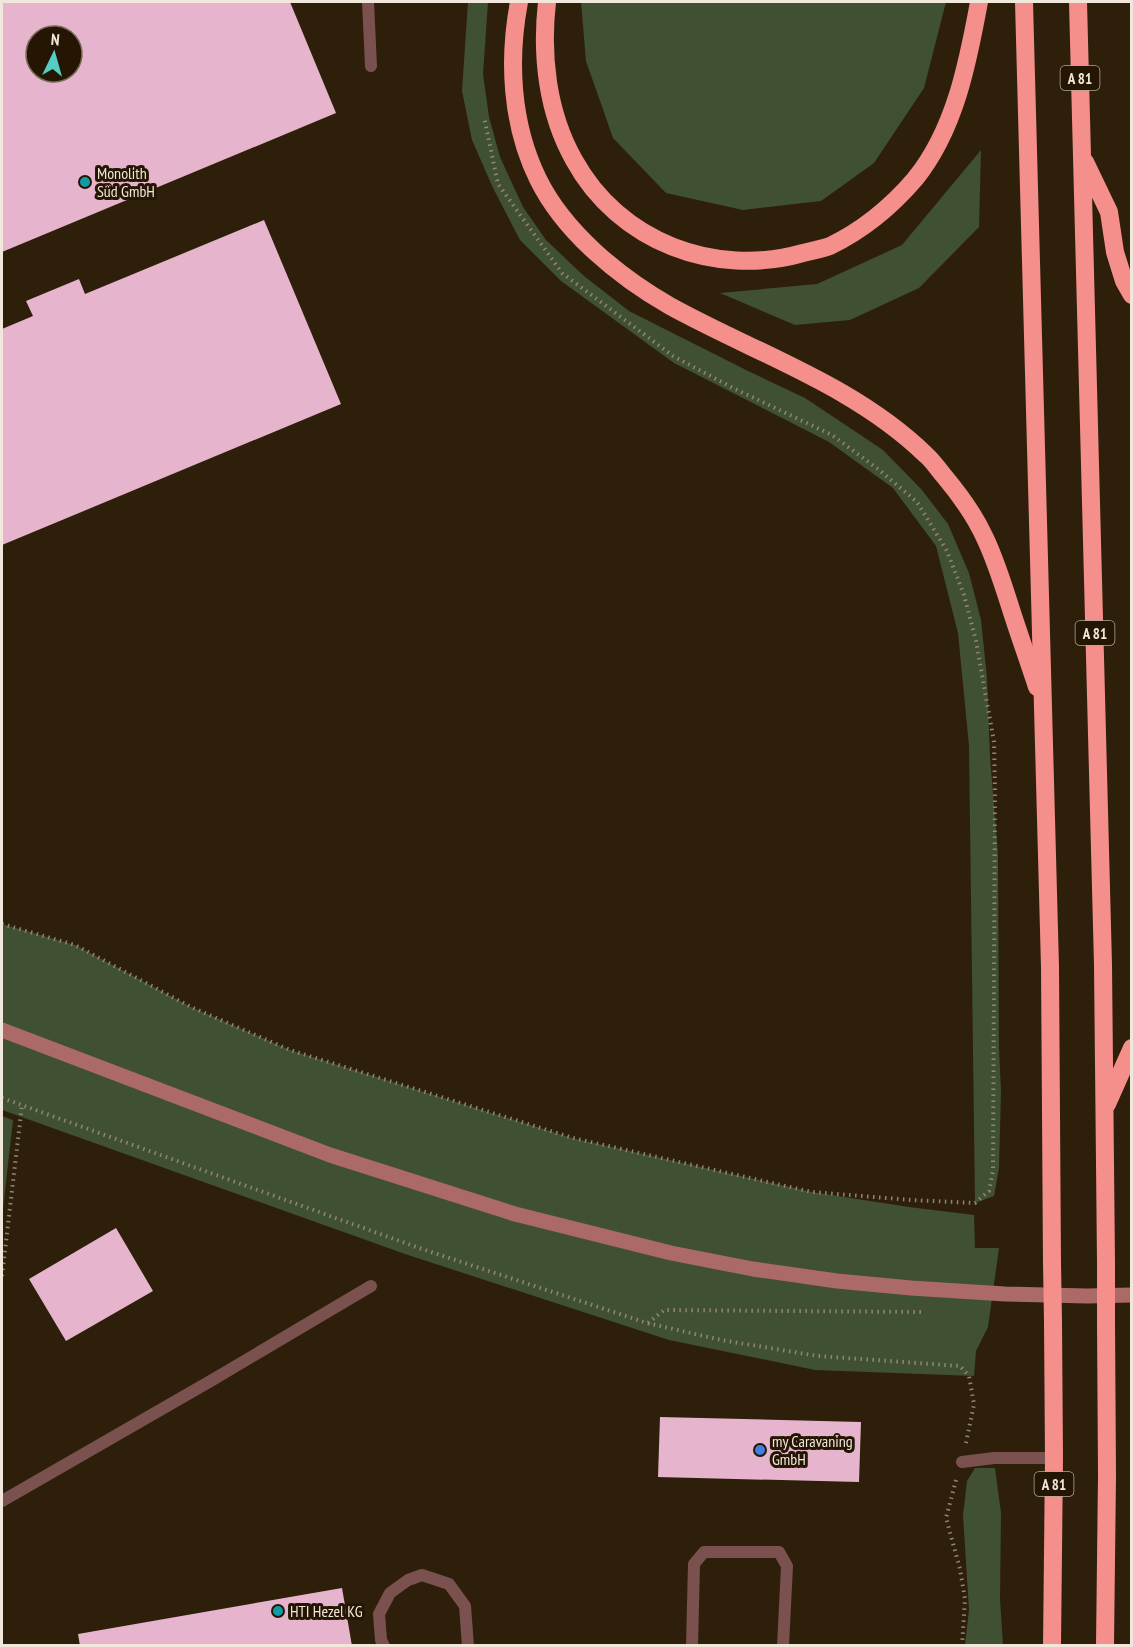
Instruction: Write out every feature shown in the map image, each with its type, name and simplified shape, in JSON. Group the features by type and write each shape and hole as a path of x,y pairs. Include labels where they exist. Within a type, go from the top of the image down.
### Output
{"highway":[{"path":"519,2 515,21 513,78 517,114 525,147 538,180 564,221 594,250 637,284 670,305 855,400 892,426 928,456 960,495 984,536 1000,572 1044,706"},
{"path":"547,2 544,23 545,49 552,106 561,135 574,161 595,191 621,216 650,237 687,252 718,259 753,262 788,257 828,246 858,230 886,209 915,178 935,147 950,117 963,76 978,2"},
{"name":"A 81","path":"1024,2 1050,967 1054,1458 1052,1646"},
{"name":"A 81","path":"1078,2 1103,965 1107,1475 1105,1646"},
{"path":"1082,155 1109,212 1115,252 1131,295"},
{"path":"1104,1111 1131,1048"}],"street":[{"path":"2,1030 330,1155 515,1214 671,1253 753,1269 837,1281 911,1288 1005,1294 1131,1295"}],"lane":[{"path":"368,2 371,66"},
{"path":"2,1501 371,1286"},
{"path":"962,1462 994,1458 1054,1458"},
{"path":"692,1646 694,1564 704,1552 779,1552 787,1566 783,1646"},
{"path":"384,1646 381,1640 380,1614 390,1593 408,1580 422,1575 449,1584 465,1606 468,1646"}],"path":[{"path":"2,924 75,945 191,1007 290,1050 573,1138 812,1192 975,1203 989,1191 993,1171 994,742 976,641 964,595 947,550 917,502 832,435 733,388 673,356 562,273 498,184 484,117"},
{"path":"2,1098 419,1248 647,1323 721,1340 818,1356 960,1366 969,1376 974,1404 962,1462 946,1518 960,1569 965,1599 962,1646"},
{"path":"2,1276 22,1105"},
{"path":"647,1323 664,1310 931,1312"}],"green space":[{"path":"468,2 488,2 483,74 489,117 500,157 523,207 546,240 584,276 629,311 805,398 883,450 922,490 948,524 969,573 981,620 987,678 990,757 998,854 1001,1091 999,1168 994,1196 975,1203 969,746 958,633 936,546 893,488 829,442 674,363 561,281 520,240 493,188 472,140 462,91"},
{"path":"581,2 946,2 924,88 874,163 821,201 743,210 666,193 613,138 586,61"},
{"path":"981,150 979,227 919,288 850,320 795,325 720,293 817,284 902,245"},
{"path":"2,924 75,945 191,1007 290,1050 572,1138 812,1192 974,1215 975,1248 999,1248 988,1327 976,1351 974,1376 815,1370 669,1340 405,1254 2,1110"},
{"path":"2,1116 13,1120 2,1218"},
{"path":"975,1468 995,1468 1001,1513 1000,1599 1003,1645 965,1645 969,1610 963,1515 967,1481"}],"building":[{"name":"Monolith Süd GmbH","path":"2,2 290,2 336,113 2,252"},
{"path":"264,220 341,404 2,545 2,329 33,316 26,301 79,279 85,294"},
{"path":"116,1228 153,1291 66,1341 29,1279"},
{"name":"my Caravaning GmbH","path":"660,1417 861,1422 859,1482 658,1477"},
{"name":"HTI Hezel KG","path":"342,1588 352,1646 80,1646 78,1634"}],"place":[{"name":"Monolith Süd GmbH","path":"85,182"},
{"name":"my Caravaning GmbH","path":"760,1450"},
{"name":"HTI Hezel KG","path":"278,1611"}]}
